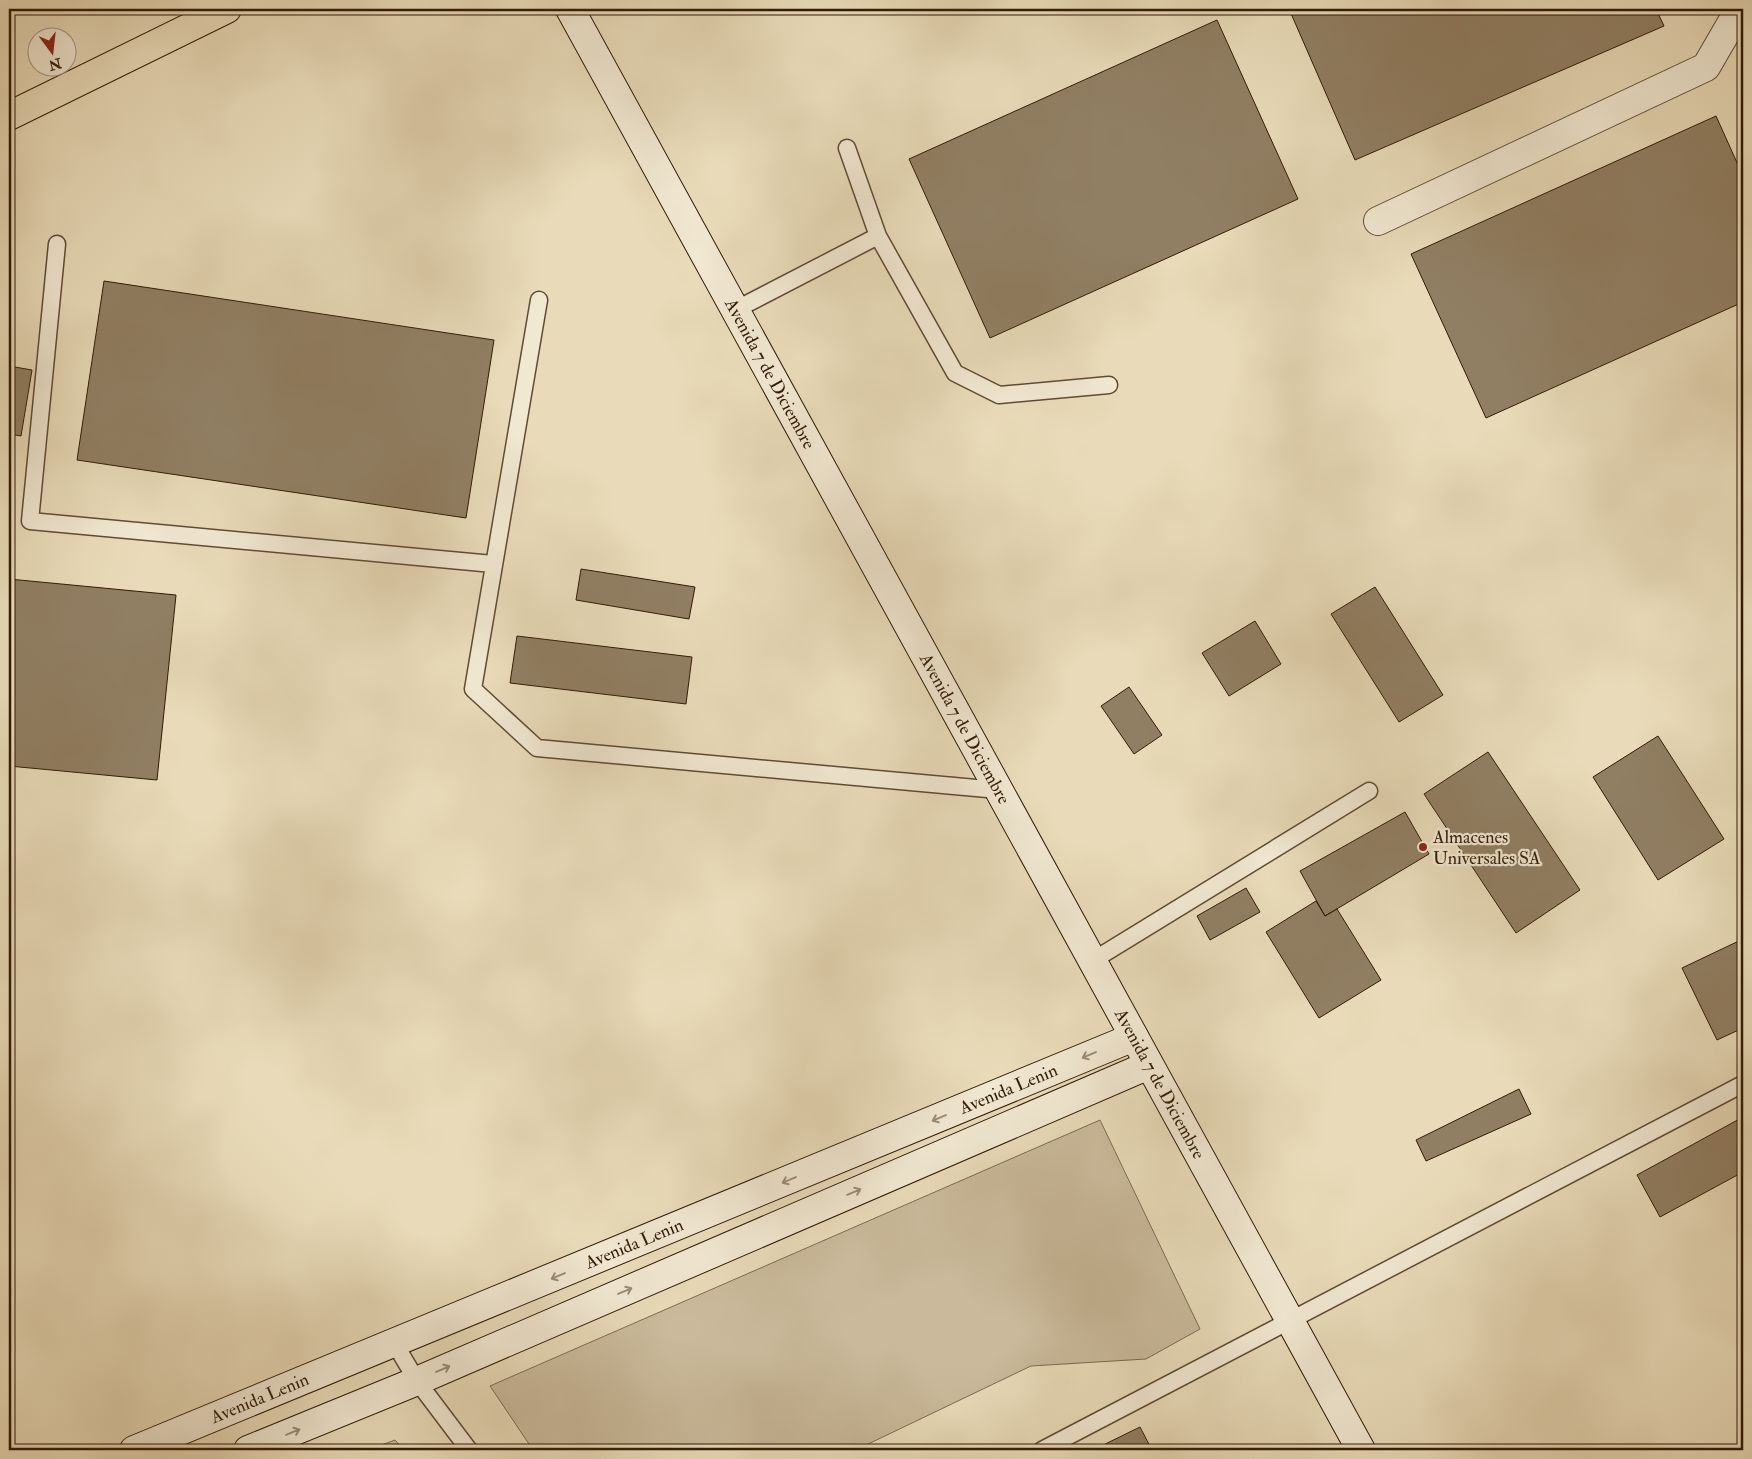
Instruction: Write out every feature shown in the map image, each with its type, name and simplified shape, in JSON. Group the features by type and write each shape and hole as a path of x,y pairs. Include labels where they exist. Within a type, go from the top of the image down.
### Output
{"main road":[{"path":"9,116 227,9"},
{"name":"Avenida 7 de Diciembre","path":"570,9 1361,1450"},
{"path":"1378,221 1706,67 1735,18 1743,16"},
{"name":"Avenida Lenin","path":"134,1450 395,1344 1134,1037"},
{"name":"Avenida Lenin","path":"248,1450 417,1381 1149,1065"}],"lane":[{"path":"846,148 878,236 956,373 999,396 1109,384"},
{"path":"735,310 878,236"},
{"path":"57,244 30,521 492,564"},
{"path":"539,300 492,564 473,689 537,748 998,790"},
{"path":"1092,961 1369,791"},
{"path":"1042,1450 1743,1084"},
{"path":"395,1344 417,1381 469,1450"}],"shaded area":[{"path":"1100,1120 1200,1329 1146,1359 1031,1366 864,1446 865,1450 533,1450 490,1386"},
{"path":"395,1440 404,1450 368,1450"}],"building":[{"path":"1289,9 1656,9 1664,26 1355,160"},
{"path":"1217,20 1298,199 990,338 909,159"},
{"path":"1716,116 1743,176 1743,302 1486,418 1411,254"},
{"path":"104,281 494,340 466,518 77,460"},
{"path":"9,366 32,370 21,436 9,434"},
{"path":"581,569 695,587 689,619 576,600"},
{"path":"9,579 176,595 157,780 9,766"},
{"path":"1375,587 1443,695 1399,722 1331,614"},
{"path":"1255,621 1281,664 1229,696 1202,653"},
{"path":"517,636 692,657 686,704 510,683"},
{"path":"1129,687 1162,735 1134,754 1101,706"},
{"path":"1658,736 1724,839 1658,880 1593,777"},
{"path":"1488,752 1580,890 1516,933 1424,794"},
{"path":"1405,812 1429,854 1325,916 1300,871"},
{"path":"1246,888 1260,912 1210,940 1197,916"},
{"path":"1316,901 1325,916 1337,909 1381,980 1319,1018 1266,932"},
{"path":"1743,939 1743,1028 1717,1040 1682,968"},
{"path":"1519,1089 1531,1114 1426,1161 1416,1140"},
{"path":"1743,1117 1743,1172 1660,1217 1637,1175"},
{"path":"1140,1427 1152,1450 1093,1450"}],"place":[{"name":"Almacenes Universales SA","path":"1423,847"}]}
